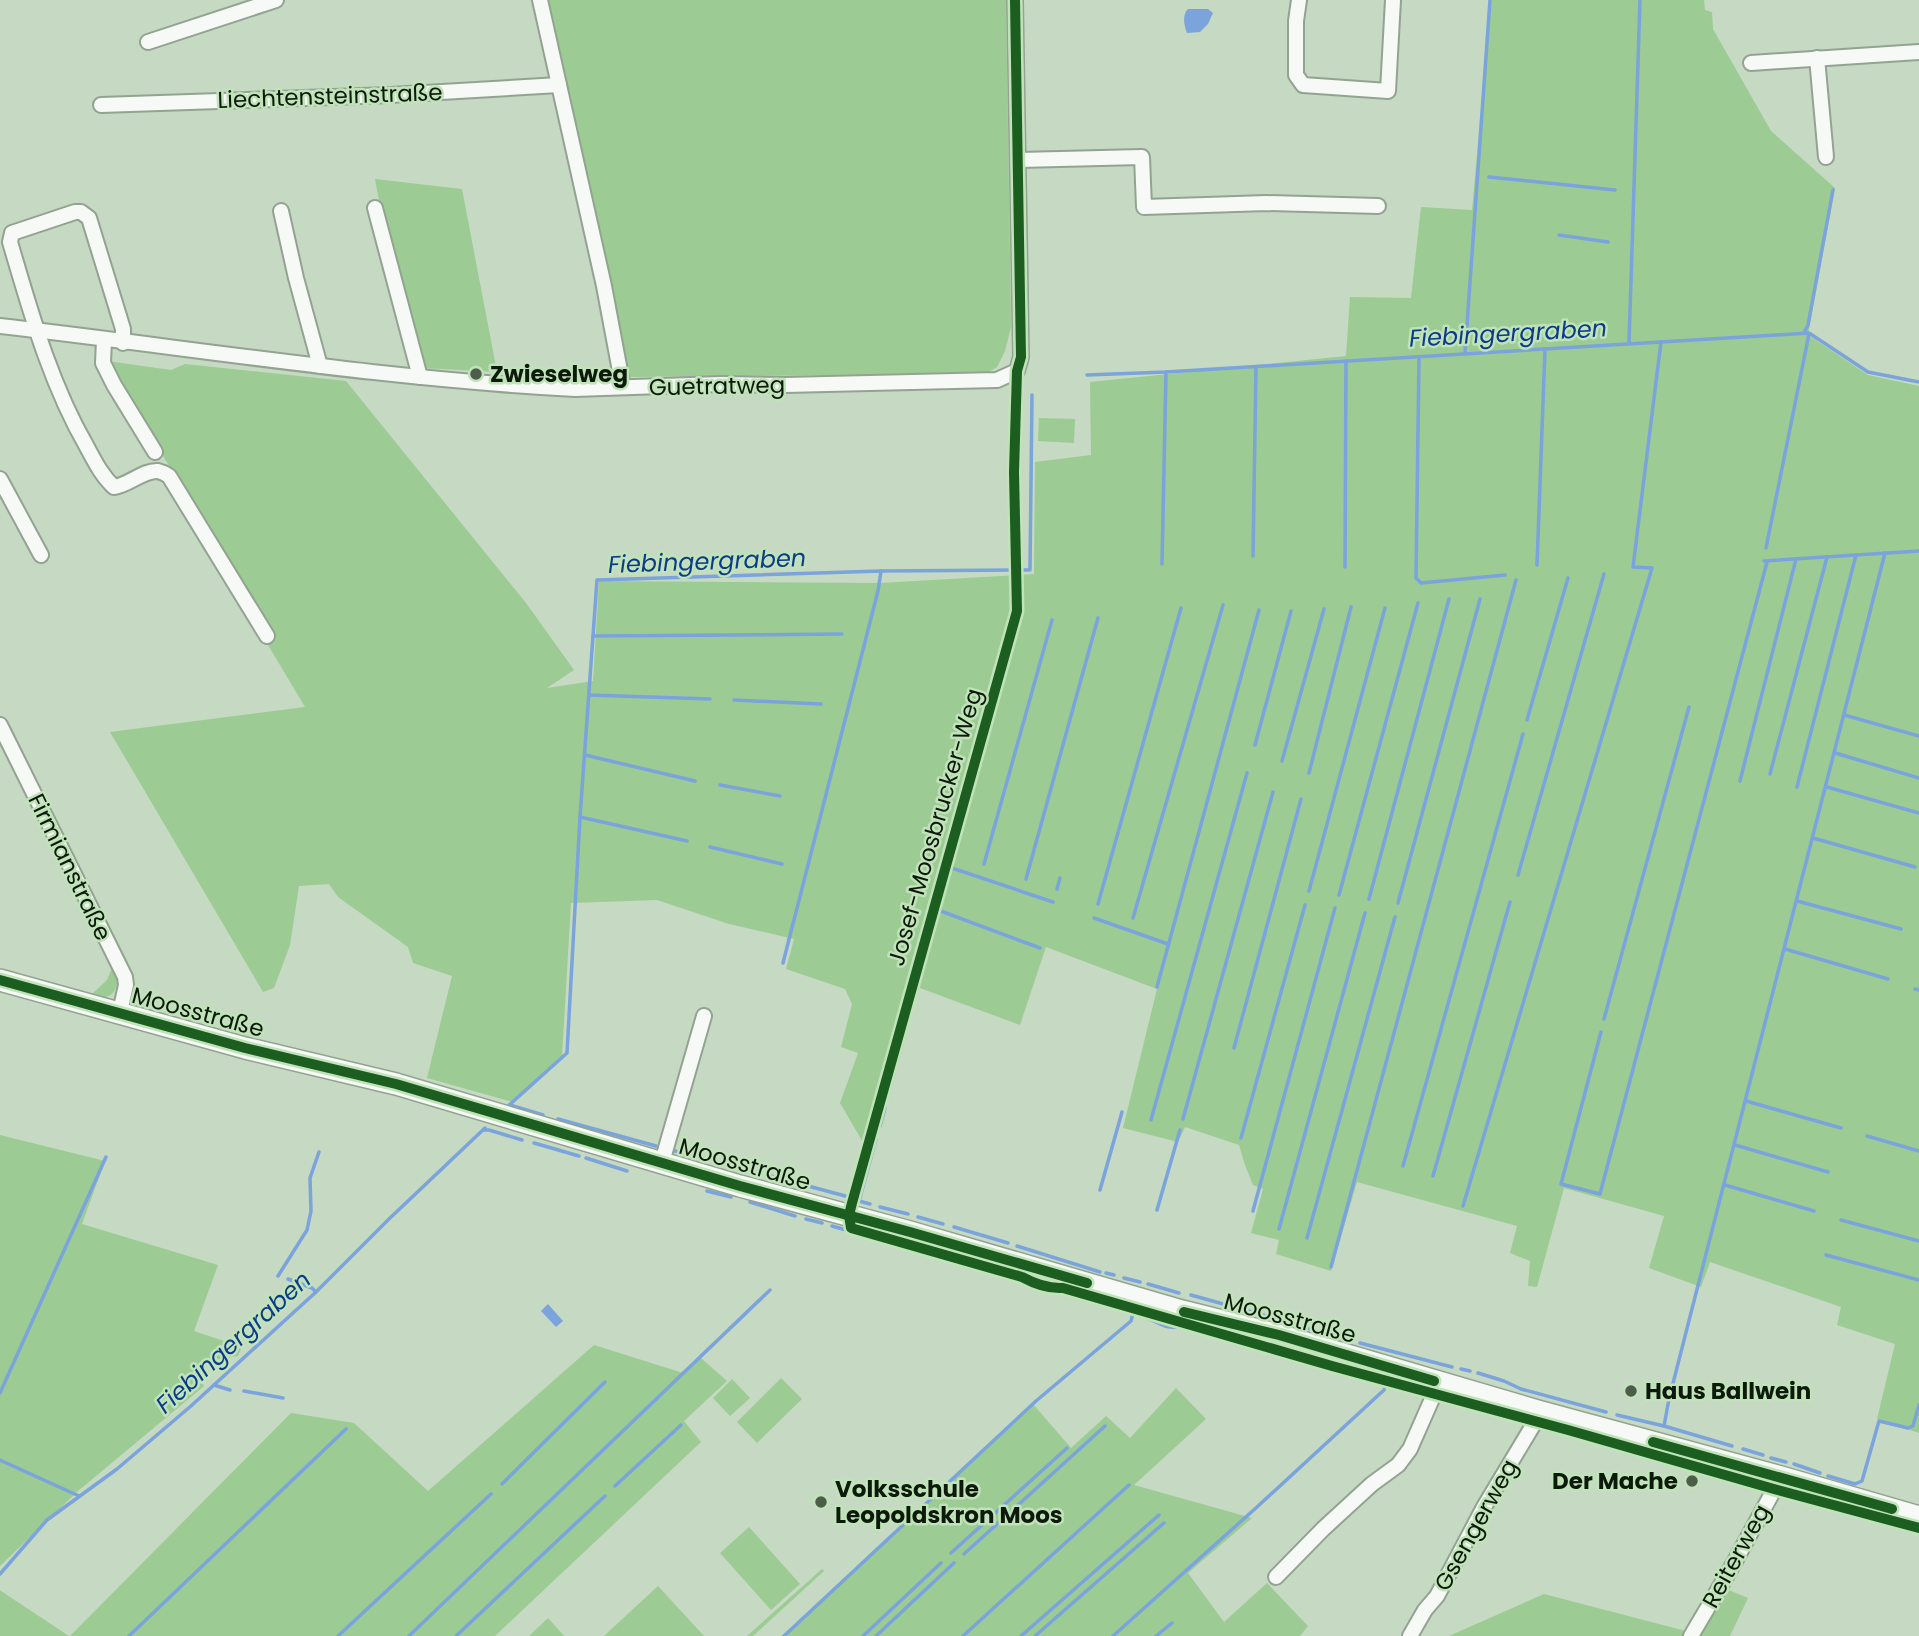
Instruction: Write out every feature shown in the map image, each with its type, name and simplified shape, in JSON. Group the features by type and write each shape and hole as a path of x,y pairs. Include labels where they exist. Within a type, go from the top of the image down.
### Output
{"street":[{"path":"148,41 276,0"},
{"path":"540,0 604,286 623,387"},
{"path":"1015,0 1019,160 1142,157 1144,207 1265,203 1378,206"},
{"path":"1299,0 1296,21 1296,75 1303,85 1388,91 1394,0"},
{"path":"1751,63 1919,52"},
{"path":"1817,58 1826,157"},
{"name":"Liechtensteinstraße","path":"101,105 390,95 559,85"},
{"name":"Guetratweg","path":"0,326 477,384 575,389 997,380 1017,371 1021,357 1019,160"},
{"path":"375,208 420,377"},
{"path":"281,211 320,366"},
{"path":"123,343 123,329 89,218 82,212 75,212 12,233 10,242 53,379 70,417 105,479 114,487 123,486 158,471 169,476 267,636"},
{"path":"104,340 103,363 155,452"},
{"path":"0,479 41,555"},
{"name":"Firmianstraße","path":"0,725 125,977 126,985 120,1012"},
{"name":"Moosstraße","path":"0,980 245,1048 396,1084 740,1186 910,1232 1170,1308 1279,1335 1439,1383 1919,1517"},
{"path":"662,1162 704,1016"},
{"path":"1276,1577 1372,1484 1398,1465 1410,1448 1439,1383"},
{"name":"Gsengerweg","path":"1410,1636 1425,1610 1437,1596 1484,1507 1535,1422 1538,1411"},
{"name":"Reiterweg","path":"1691,1636 1781,1477"}],"green space":[{"path":"547,0 1006,0 1011,327 1005,351 997,367 985,374 628,377"},
{"path":"1491,0 1704,0 1705,10 1712,12 1713,29 1771,131 1835,188 1808,335 1868,375 1919,386 1919,1433 1877,1419 1895,1344 1837,1325 1841,1307 1710,1262 1701,1287 1649,1268 1664,1216 1564,1188 1537,1287 1528,1286 1530,1261 1510,1253 1517,1226 1357,1182 1331,1271 1276,1254 1279,1240 1251,1233 1263,1189 1253,1185 1239,1145 1185,1127 1178,1142 1123,1128 1157,989 1046,947 1020,1025 909,984 864,1144 840,1103 858,1053 841,1047 852,1004 845,989 786,969 794,939 729,924 657,900 571,903 562,1057 513,1102 427,1078 452,976 413,963 408,947 338,897 329,884 299,886 290,945 274,988 263,992 110,732 305,707 265,640 273,635 107,361 171,370 185,364 346,381 526,603 574,670 547,688 593,681 599,581 881,583 1034,574 1035,462 1091,455 1090,382 1346,356 1350,297 1411,298 1421,207 1472,210"},
{"path":"375,179 462,189 497,372 423,368 382,216"},
{"path":"1039,418 1075,419 1074,443 1038,441"},
{"path":"113,965 117,979 114,991 106,997 91,995 107,980"},
{"path":"0,1135 105,1161 82,1224 218,1265 194,1331 242,1347 238,1356 202,1362 195,1372 204,1386 78,1491 0,1566"},
{"path":"594,1345 683,1373 701,1358 727,1381 684,1421 701,1442 495,1636 70,1636 291,1413 354,1423 428,1491"},
{"path":"781,1378 802,1399 757,1443 737,1422"},
{"path":"732,1379 750,1398 730,1416 713,1398"},
{"path":"1176,1388 1206,1419 1134,1485 1252,1518 1188,1573 1224,1622 1267,1583 1308,1626 1300,1636 782,1636 1033,1404 1071,1448 1106,1416 1130,1438"},
{"path":"749,1527 800,1584 771,1610 720,1553"},
{"path":"822,1569 824,1571 753,1636 747,1636"},
{"path":"658,1586 704,1636 604,1636"},
{"path":"1726,1589 1748,1598 1730,1636 1449,1636 1544,1594 1701,1635"},
{"path":"1,1591 69,1636 0,1636"},
{"path":"548,1618 564,1636 529,1636"}],"water":[{"path":"1188,9 1208,9 1213,13 1200,32 1187,33 1184,17"},
{"path":"548,1304 563,1321 556,1327 541,1311"}],"waterway":[{"path":"1465,353 1490,0"},
{"path":"1629,343 1640,0"},
{"path":"1489,177 1615,190"},
{"path":"1804,333 1808,325 1833,190"},
{"path":"1559,235 1608,242"},
{"name":"Fiebingergraben","path":"1087,375 1809,333 1868,372 1919,382"},
{"path":"1766,548 1809,334"},
{"path":"1463,1206 1652,568 1633,567 1661,342"},
{"path":"1537,565 1545,349"},
{"path":"1419,357 1416,578 1421,583 1505,575"},
{"path":"1345,567 1346,361"},
{"path":"1253,556 1256,367"},
{"path":"1162,564 1166,372"},
{"name":"Fiebingergraben","path":"507,1107 567,1053 597,580 881,571 1030,570 1032,395"},
{"path":"1764,561 1919,551"},
{"path":"1664,1426 1885,553"},
{"path":"1797,787 1856,555"},
{"path":"1770,774 1827,557"},
{"path":"1740,781 1796,559"},
{"path":"1601,1032 1561,1184 1600,1194 1767,562"},
{"path":"783,963 881,571"},
{"path":"1518,875 1604,574"},
{"path":"1527,720 1568,578"},
{"path":"1331,1267 1516,580"},
{"path":"1369,899 1449,599"},
{"path":"1398,903 1480,599"},
{"path":"1339,895 1418,603"},
{"path":"1133,918 1223,605"},
{"path":"1309,773 1351,607"},
{"path":"1098,904 1181,608"},
{"path":"1309,891 1385,608"},
{"path":"1282,761 1324,609"},
{"path":"1157,987 1259,610"},
{"path":"1255,745 1291,611"},
{"path":"1026,879 1098,618"},
{"path":"984,864 1052,620"},
{"path":"593,636 842,634"},
{"path":"589,695 710,699"},
{"path":"734,700 821,704"},
{"path":"1604,1019 1689,707"},
{"path":"1844,715 1919,736"},
{"path":"1403,1166 1523,734"},
{"path":"1835,753 1919,778"},
{"path":"585,755 695,781"},
{"path":"1151,1120 1247,773"},
{"path":"720,785 780,796"},
{"path":"1827,787 1919,813"},
{"path":"1183,1119 1273,792"},
{"path":"1234,1048 1301,799"},
{"path":"580,817 687,841"},
{"path":"1813,838 1915,867"},
{"path":"710,847 782,864"},
{"path":"898,1059 949,867 1053,902"},
{"path":"1057,889 1060,878"},
{"path":"1797,901 1901,929"},
{"path":"1433,1176 1510,902"},
{"path":"1241,1138 1305,905"},
{"path":"1253,1211 1335,908"},
{"path":"938,910 1040,948"},
{"path":"1279,1229 1365,913"},
{"path":"1307,1238 1395,917"},
{"path":"1094,918 1168,944"},
{"path":"1785,949 1888,979"},
{"path":"1915,989 1919,990"},
{"path":"888,1094 894,1073"},
{"path":"1746,1101 1841,1128"},
{"path":"510,1105 543,1115"},
{"path":"880,1126 885,1108"},
{"path":"1100,1190 1122,1112"},
{"path":"558,1119 656,1146"},
{"name":"Fiebingergraben","path":"0,1574 47,1520 117,1469 191,1406 316,1292 485,1128"},
{"path":"484,1130 522,1140"},
{"path":"1157,1210 1180,1130"},
{"path":"1867,1136 1919,1151"},
{"path":"870,1204 859,1201 876,1139"},
{"path":"534,1143 579,1156"},
{"path":"1735,1145 1828,1172"},
{"path":"675,1151 742,1168"},
{"path":"278,1276 307,1230 311,1211 310,1178 319,1152"},
{"path":"0,1393 106,1157"},
{"path":"586,1158 627,1171"},
{"path":"752,1171 760,1173"},
{"path":"771,1176 849,1197"},
{"path":"1725,1185 1814,1211"},
{"path":"707,1191 731,1197"},
{"path":"750,1202 795,1216"},
{"path":"880,1207 908,1214"},
{"path":"918,1217 943,1224"},
{"path":"806,1219 822,1223"},
{"path":"1841,1220 1919,1241"},
{"path":"832,1226 899,1245"},
{"path":"954,1227 1008,1243"},
{"path":"1017,1246 1100,1272"},
{"path":"913,1250 950,1260"},
{"path":"1826,1255 1919,1280"},
{"path":"959,1262 990,1271"},
{"path":"1106,1273 1114,1275"},
{"path":"1124,1278 1140,1282"},
{"path":"288,1279 316,1292"},
{"path":"1148,1284 1179,1293"},
{"path":"409,1636 770,1290"},
{"path":"1062,1291 1081,1296"},
{"path":"1191,1295 1277,1319"},
{"path":"1089,1299 1136,1314"},
{"path":"784,1636 1036,1401 1131,1321 1133,1313"},
{"path":"1147,1318 1165,1326 1230,1340"},
{"path":"1290,1323 1348,1340"},
{"path":"1240,1342 1324,1366"},
{"path":"1360,1343 1452,1367"},
{"path":"1461,1369 1470,1371"},
{"path":"1336,1370 1429,1396"},
{"path":"1478,1373 1521,1389 1606,1412"},
{"path":"502,1484 605,1382"},
{"path":"1113,1636 1384,1390 1386,1384"},
{"path":"214,1385 230,1390"},
{"path":"244,1391 283,1398"},
{"path":"1438,1398 1461,1405"},
{"path":"1828,1476 1855,1484 1862,1481 1879,1421 1908,1428 1913,1426 1919,1405"},
{"path":"1472,1408 1512,1419"},
{"path":"1617,1415 1732,1446"},
{"path":"615,1486 681,1425"},
{"path":"964,1554 1105,1426"},
{"path":"129,1636 346,1429"},
{"path":"951,1553 1067,1448"},
{"path":"1743,1449 1763,1455"},
{"path":"1771,1458 1786,1462"},
{"path":"0,1460 79,1496"},
{"path":"1794,1464 1820,1473"},
{"path":"963,1636 1129,1485"},
{"path":"338,1636 491,1494"},
{"path":"456,1636 605,1496"},
{"path":"1021,1636 1159,1515"},
{"path":"1035,1636 1164,1523"},
{"path":"863,1636 941,1563"},
{"path":"876,1636 954,1563"},
{"path":"1156,1636 1172,1623"}],"cycle path":[{"name":"Josef-Moosbrucker-Weg","path":"1015,0 1021,357 1017,371 1014,472 1017,611 852,1203 849,1215 851,1228 1022,1277 1042,1286 1063,1288 1332,1366 1919,1528"},
{"path":"0,980 245,1048 396,1084 740,1186 1087,1283"},
{"path":"1184,1312 1279,1335 1434,1381"},
{"path":"1653,1442 1892,1509"}],"place":[{"name":"Zwieselweg","path":"476,374"},
{"name":"Haus Ballwein","path":"1631,1391"},
{"name":"Der Mache","path":"1692,1481"},
{"name":"Volksschule Leopoldskron Moos","path":"821,1502"}]}
